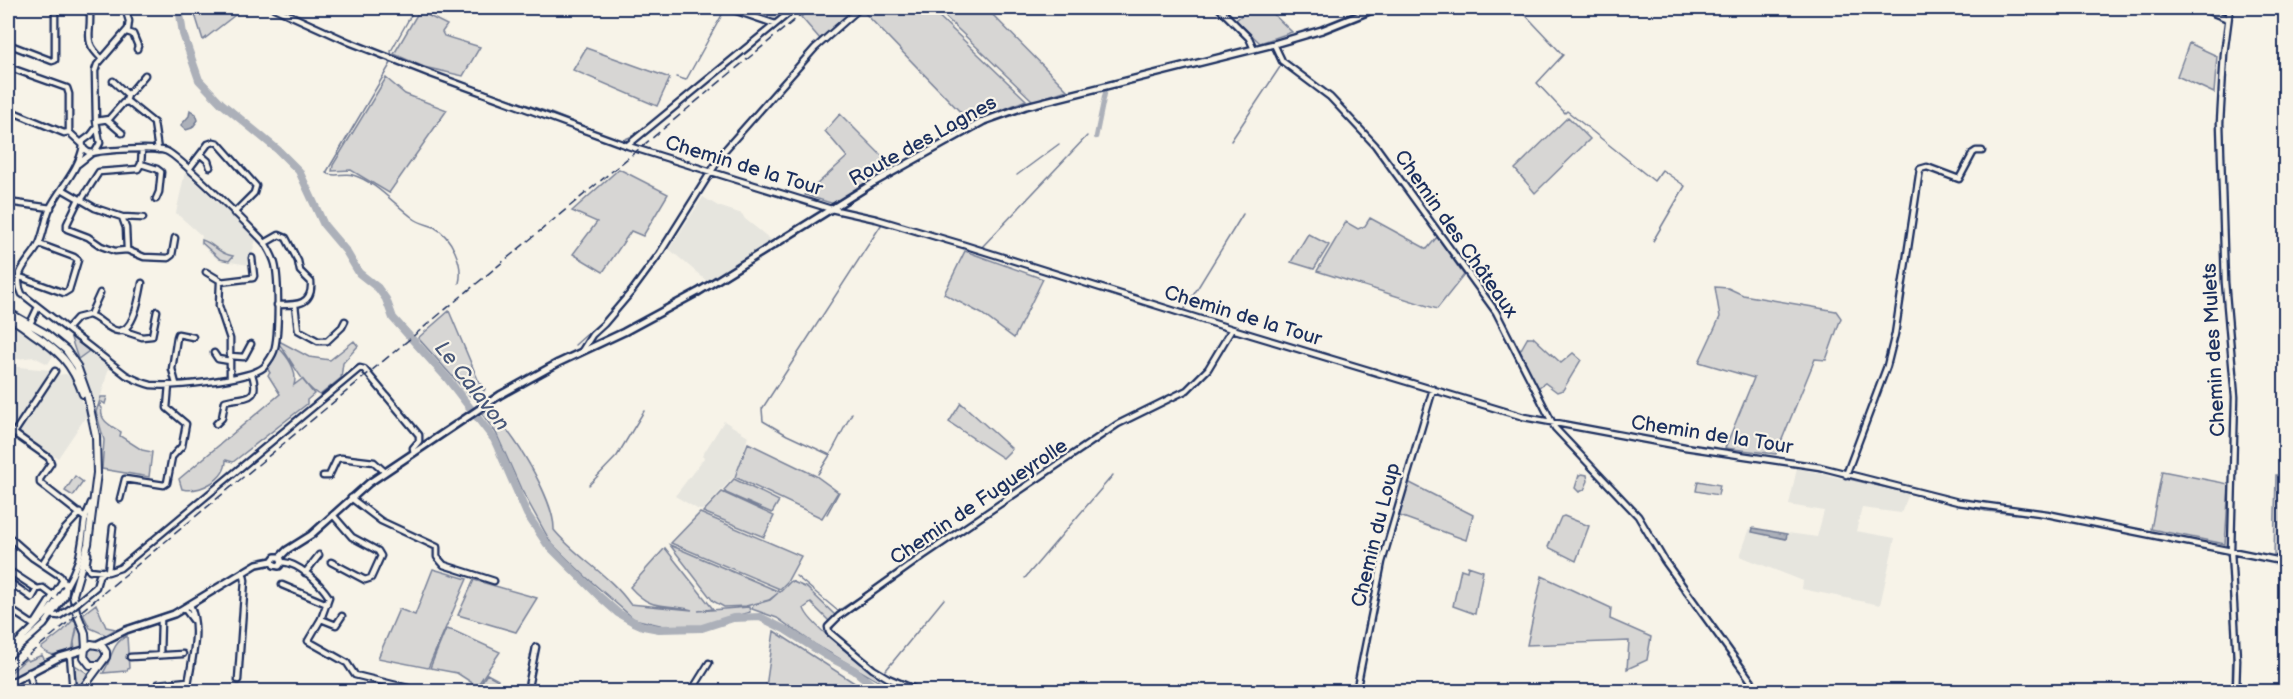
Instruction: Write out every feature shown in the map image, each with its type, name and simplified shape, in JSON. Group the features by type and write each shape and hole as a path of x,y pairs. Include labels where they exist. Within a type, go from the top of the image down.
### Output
{"main road":[{"path":"8,312 31,324 59,344 74,360 84,385 94,426 98,459 88,521 88,544 76,574 73,590 73,599 85,633 86,661 90,674 86,683"},
{"path":"10,319 54,348 67,361 81,388 94,426"},
{"path":"80,692 105,660 106,651 85,633"},
{"path":"85,649 97,643"},
{"path":"86,661 99,665"}],"street":[{"path":"8,44 52,61 55,60 55,8"},
{"path":"85,8 90,14 88,41 102,59"},
{"path":"76,166 93,152 99,141 96,121 95,71 102,59 127,32 129,26 125,8"},
{"name":"Chemin de la Tour","path":"274,8 349,42 431,75 627,146 833,210 879,219 1524,417 1685,447 1820,467 1958,502 2047,514 2286,562"},
{"path":"728,8 775,24"},
{"path":"627,146 795,8"},
{"path":"582,352 592,335 633,291 724,151 815,48 860,8"},
{"path":"1219,8 1249,38 1254,50"},
{"name":"Route des Lagnes","path":"97,643 113,638 126,630 161,620 261,562 272,561 275,557 281,559 287,550 311,536 351,498 385,472 484,405 550,367 698,292 889,173 1001,114 1254,50 1322,30 1377,8"},
{"path":"2201,8 2228,19"},
{"name":"Chemin des Mulets","path":"2230,8 2220,97 2220,123 2225,282 2235,397 2231,550 2237,660 2236,692"},
{"path":"127,32 134,34 137,50"},
{"name":"Chemin des Châteaux","path":"1274,44 1282,61 1350,116 1375,145 1496,312 1551,421 1569,444 1638,516 1664,560 1759,692"},
{"path":"8,67 67,88 71,133 82,146 85,150 93,152 158,150 172,154 265,243 275,265 277,305 273,353 263,367 252,374 230,378 152,385 133,379 22,294 20,277 24,263 39,244 51,208 76,166 82,146 97,127"},
{"path":"96,121 107,120 126,101 128,94 145,75"},
{"path":"113,81 128,94"},
{"path":"126,101 154,123 158,150"},
{"path":"8,110 64,133 88,136 99,141 105,149 111,151"},
{"path":"107,120 123,133"},
{"path":"189,170 208,144 218,143 255,182 254,193 234,213"},
{"path":"142,150 141,164 138,169 99,172 80,200 67,224 67,229 88,237 101,246 115,251 127,250 144,257 170,258 175,238"},
{"path":"1846,475 1887,366 1895,334 1920,169 1927,167 1959,179 1973,153 1982,151"},
{"path":"201,155 208,161 210,167"},
{"path":"141,164 161,172 156,199"},
{"path":"62,189 95,208 122,217 143,218"},
{"path":"8,202 51,208"},
{"path":"122,217 126,228 127,250"},
{"path":"265,243 279,235 283,236 298,261 300,271 310,282 310,295 295,305 277,305"},
{"path":"20,277 64,292 69,291 78,260 39,244"},
{"path":"206,272 221,281 253,278 252,258"},
{"path":"221,281 219,306 228,330 230,378"},
{"path":"121,330 131,321 137,307 142,283"},
{"path":"90,315 100,293"},
{"path":"295,305 298,330 318,341 327,341 345,321"},
{"path":"22,319 30,318 38,307"},
{"path":"67,329 79,316 90,315 115,330 142,337 152,336 157,311"},
{"path":"10,319 27,326 31,324 33,314"},
{"name":"Chemin de Fugueyrolle","path":"921,692 873,669 829,632 829,626 838,616 923,556 1118,424 1187,390 1208,369 1232,329"},
{"path":"176,384 172,369 178,334 193,337"},
{"path":"214,353 218,359 244,357 251,344"},
{"path":"8,657 40,630 57,599 63,581 76,574 90,571 115,571 360,368 364,369 379,386 419,435 419,441 413,448 414,453"},
{"path":"14,433 55,371"},
{"path":"216,424 224,414 225,401 244,399 254,392 252,374"},
{"path":"120,499 125,479 167,483 172,457 182,446 186,424 167,408 169,385"},
{"name":"Chemin du Loup","path":"1356,692 1382,562 1433,389"},
{"path":"8,429 51,460 40,479 41,485 88,521 76,574"},
{"path":"323,476 329,476 337,459 341,458 374,462 385,472"},
{"path":"351,498 381,521 437,547 437,557 444,565 494,581"},
{"path":"42,564 65,529 80,513"},
{"path":"331,562 368,580 381,556 378,551 352,537 333,515"},
{"path":"8,651 49,615 59,616 96,587 97,579 106,571 113,527"},
{"path":"8,536 63,581"},
{"path":"88,544 86,565 97,579"},
{"path":"305,573 319,555"},
{"path":"281,559 305,573 329,597 321,619 308,641 347,663 355,675 408,688"},
{"path":"8,570 37,590"},
{"path":"238,680 245,580 243,572"},
{"path":"63,581 76,574"},
{"path":"8,581 32,598 37,590 43,588 57,599"},
{"path":"282,585 327,604"},
{"path":"8,608 32,624 57,599"},
{"path":"187,606 194,623 187,692"},
{"path":"321,619 336,625 342,616"},
{"path":"160,655 161,620"},
{"path":"106,651 113,638"},
{"path":"526,692 536,647"},
{"path":"8,684 60,657 85,649"},
{"path":"130,657 183,654"},
{"path":"70,655 86,661"},
{"path":"70,655 73,690"},
{"path":"692,692 709,663"},
{"path":"29,672 34,692"},
{"path":"158,684 188,681"}],"shaded area":[{"path":"193,8 244,8 203,40"},
{"path":"736,8 791,8 775,21"},
{"path":"812,8 857,8 820,39 801,17"},
{"path":"867,8 930,8 1026,100 971,123 863,11"},
{"path":"936,8 986,8 1067,90 1033,101"},
{"path":"1250,8 1273,8 1270,11 1292,32 1260,43 1236,20"},
{"path":"419,11 447,25 442,32 444,36 480,47 463,76 424,67 394,54"},
{"path":"2189,43 2217,56 2214,93 2177,76"},
{"path":"586,48 670,78 657,106 573,70"},
{"path":"386,78 405,94 447,110 389,193 351,170 332,171 333,165"},
{"path":"190,110 196,114 198,120 192,128 186,130 181,125 189,116"},
{"path":"840,114 893,167 834,204 805,195 847,157 825,131"},
{"path":"1568,117 1590,139 1535,193 1515,169"},
{"path":"619,169 668,194 643,236 631,231 603,272 573,254 597,222 572,211"},
{"path":"185,172 256,239 249,265 218,260 200,243 202,236 176,213"},
{"path":"703,197 718,206 742,214 774,242 708,282 669,249"},
{"path":"1370,218 1427,249 1437,237 1464,275 1437,309 1317,271 1346,222 1358,229 1365,226"},
{"path":"1308,234 1329,245 1314,269 1291,262"},
{"path":"202,240 233,256 229,261 220,259 202,243"},
{"path":"965,251 1043,279 1014,338 982,314 944,294"},
{"path":"1715,287 1728,288 1743,295 1836,311 1841,318 1826,360 1815,359 1776,454 1725,448 1754,378 1699,362 1720,317"},
{"path":"449,311 479,382 485,389 477,401 418,338"},
{"path":"8,325 27,333 54,354 48,364 34,357 8,360"},
{"path":"1528,337 1533,337 1561,363 1573,353 1581,360 1563,390 1557,392 1545,383 1539,387 1546,405 1520,351"},
{"path":"72,338 89,351 78,359"},
{"path":"279,341 309,357 330,360 354,341 358,346 343,363 341,378 320,395 303,380"},
{"path":"278,347 292,365 295,375 294,385 302,379 314,394 307,400 307,404 233,462 226,460 222,474 217,479 196,489 182,489 179,479 280,394 268,375 270,373 267,368 274,359"},
{"path":"89,352 109,367 99,403 94,404 79,359"},
{"path":"8,366 50,370 13,430 8,426"},
{"path":"66,374 71,378 81,397 87,415 58,458 19,432 57,375"},
{"path":"101,397 107,397 105,404 102,402 99,406 102,408 104,420 121,432 120,436 142,450 152,452 149,477 102,469 104,440 96,412"},
{"path":"961,403 1012,449 1003,458 949,422"},
{"path":"488,410 509,432 540,484 552,517 554,530 613,584 630,604 692,610 652,604 630,587 665,548 713,609 698,611 749,607 750,612 697,627 664,626 634,619 551,543 521,489 496,433 482,414"},
{"path":"724,421 748,436 738,472 703,510 699,510 675,496 704,458 702,456"},
{"path":"748,443 816,476 838,492 822,518 735,477"},
{"path":"1797,468 1909,494 1901,513 1862,508 1856,531 1895,538 1880,605 1802,589 1803,581 1740,556 1750,528 1817,537 1824,511 1789,505"},
{"path":"2162,471 2229,484 2225,544 2151,529"},
{"path":"1579,475 1587,475 1588,481 1584,490 1579,492 1575,488"},
{"path":"2276,475 2285,476 2285,557 2274,555"},
{"path":"75,476 83,482 73,496 65,491"},
{"path":"734,479 779,501 772,513 726,493 724,490"},
{"path":"1406,481 1473,515 1466,540 1397,515"},
{"path":"1698,481 1720,485 1718,495 1696,491"},
{"path":"722,492 774,516 764,537 703,512"},
{"path":"700,513 801,556 787,582 780,589 671,543"},
{"path":"1564,516 1589,526 1576,561 1548,547 1561,517"},
{"path":"1753,528 1787,534 1786,539 1752,532"},
{"path":"670,545 780,592 791,581 807,588 836,616 830,622 811,603 804,608 823,632 873,671 916,691 895,691 816,645 777,618 752,609 753,605 770,600 778,593 769,600 746,606 724,607 713,601"},
{"path":"1468,566 1483,571 1475,614 1453,606 1461,569 1467,571"},
{"path":"433,569 467,579 428,668 378,658 399,609 415,615"},
{"path":"1542,576 1611,608 1610,619 1651,637 1647,660 1627,669 1629,641 1527,645"},
{"path":"474,580 537,598 516,632 458,615"},
{"path":"96,604 106,627 116,629 106,635 90,628 83,614"},
{"path":"74,619 76,626 73,651 49,654 41,648 63,631"},
{"path":"78,624 83,636 81,648 75,651 74,642"},
{"path":"446,629 500,652 477,686 457,673 430,668"},
{"path":"774,631 867,691 777,692 766,687"},
{"path":"127,636 129,668 126,671 103,673 115,647"},
{"path":"95,647 100,649 102,654 100,659 95,661 90,659 88,654 90,649"},
{"path":"42,655 45,661 8,680 8,675 26,659 28,661"},
{"path":"75,665 87,673 84,682 76,690"},
{"path":"487,674 498,680 499,691 487,691 479,686"}],"waterway":[{"name":"Le Calavon","path":"179,8 183,34 199,80 221,103 278,150 299,171 324,225 346,251 359,273 378,288 386,299 393,318 447,378 494,439 527,514 547,544 599,596 618,613 632,621 659,629 702,628 733,618 760,617 854,670 881,692"},
{"path":"283,8 355,42"},
{"path":"392,57 391,51 415,8"},
{"path":"1519,8 1563,55 1537,83 1565,113 1567,111 1654,181 1662,170 1685,186 1653,241"},
{"path":"676,77 686,80 723,13"},
{"path":"391,63 326,173 350,174 361,178 377,188 415,220 440,231 451,244 458,259 459,283"},
{"path":"1231,141 1282,64"},
{"path":"1294,67 1317,84"},
{"path":"430,71 548,112 621,141 639,133"},
{"path":"1096,137 1105,93"},
{"path":"982,247 1087,136"},
{"path":"1017,175 1059,144"},
{"path":"815,202 831,206"},
{"path":"838,208 869,215"},
{"path":"1183,312 1243,214"},
{"path":"818,474 830,455 763,421 762,409 885,219 882,218"},
{"path":"575,345 603,320 627,293"},
{"path":"589,485 617,456 644,411"},
{"path":"830,455 852,413"},
{"path":"1561,426 1718,455 1831,472 1849,479 1986,511 2039,516 2177,542"},
{"path":"1025,578 1113,475"},
{"path":"827,514 839,492"},
{"path":"2225,552 2228,556 2233,647 2232,692"},
{"path":"880,670 832,631 834,624 905,571"},
{"path":"796,576 838,611 885,580"},
{"path":"886,670 944,599"},
{"path":"1354,692 1360,663"}],"railway":[{"path":"8,672 809,8"}]}
